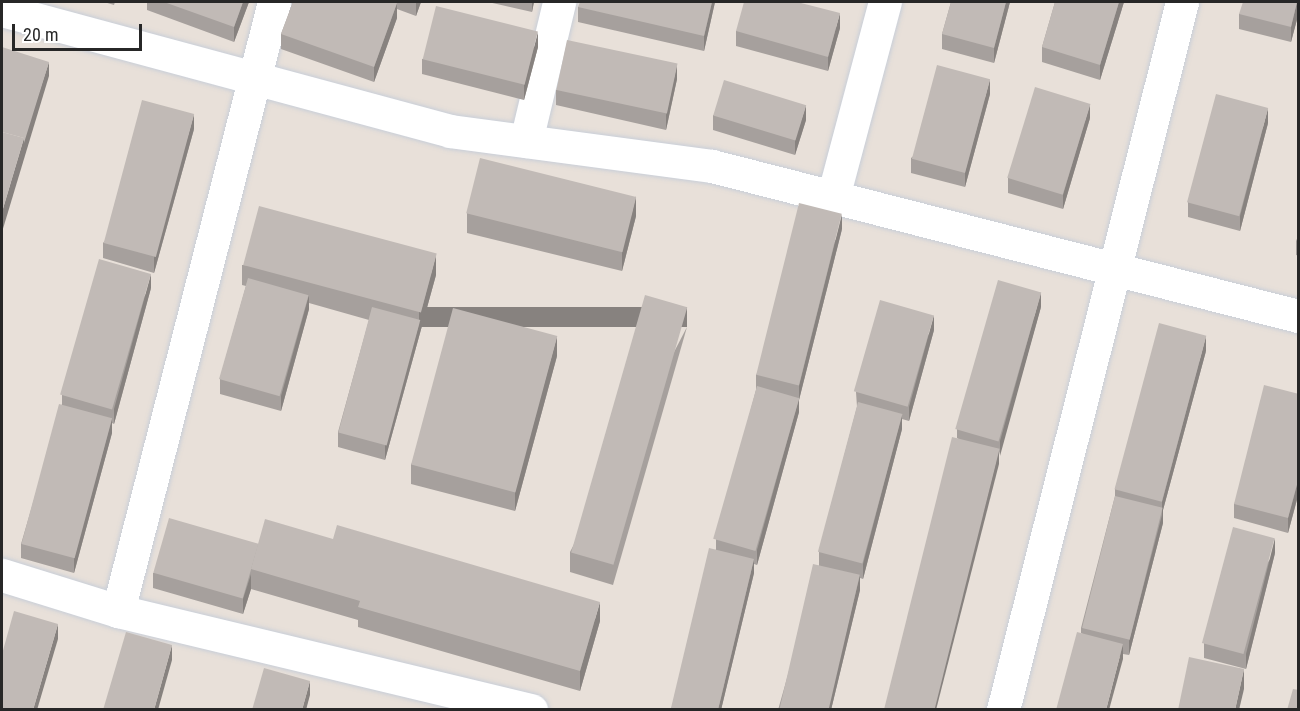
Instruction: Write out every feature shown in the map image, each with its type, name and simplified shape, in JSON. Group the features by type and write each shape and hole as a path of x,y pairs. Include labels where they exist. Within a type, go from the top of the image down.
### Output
{"street":[{"path":"118,611 256,80 274,2"},
{"path":"526,141 559,2"},
{"path":"833,197 885,2"},
{"path":"1003,710 1182,2"},
{"path":"2,10 450,131 712,166 1299,316"},
{"path":"2,575 118,611 531,710"}],"building":[{"path":"164,2 243,2 234,27"},
{"path":"293,2 397,3 374,67 281,34"},
{"path":"580,2 712,2 704,36 578,7"},
{"path":"744,2 797,2 840,13 828,57 736,31"},
{"path":"951,2 1006,2 994,48 942,34"},
{"path":"1055,2 1119,2 1100,65 1042,47"},
{"path":"1243,2 1297,2 1291,27 1239,14"},
{"path":"436,6 538,31 525,85 423,59"},
{"path":"567,40 678,63 667,113 556,90"},
{"path":"2,47 49,62 24,143 24,138 2,132"},
{"path":"937,65 990,79 965,173 912,159"},
{"path":"724,80 806,105 795,141 713,115"},
{"path":"1035,87 1090,104 1063,195 1007,178"},
{"path":"1216,94 1268,108 1239,216 1187,202"},
{"path":"142,100 194,114 156,257 104,243"},
{"path":"2,132 24,138 2,212"},
{"path":"480,158 636,197 622,252 466,213"},
{"path":"799,203 842,214 799,385 756,375"},
{"path":"259,206 437,254 421,313 243,265"},
{"path":"99,259 151,274 112,409 60,395"},
{"path":"248,278 309,295 280,396 219,379"},
{"path":"998,280 1041,292 999,441 955,429"},
{"path":"645,295 687,307 613,565 571,553"},
{"path":"880,300 934,315 908,407 854,391"},
{"path":"372,307 420,320 387,446 338,433"},
{"path":"453,308 557,336 515,492 411,464"},
{"path":"1159,323 1206,336 1162,502 1114,489"},
{"path":"1264,385 1299,394 1299,477 1288,518 1234,504"},
{"path":"757,386 799,398 755,551 713,539"},
{"path":"858,402 902,414 862,564 818,552"},
{"path":"59,404 112,418 75,558 21,544"},
{"path":"952,437 1000,449 934,710 884,710"},
{"path":"1115,496 1163,508 1130,640 1082,628"},
{"path":"169,518 258,544 243,598 153,573"},
{"path":"265,519 333,539 337,525 600,602 580,671 358,607 360,601 251,569"},
{"path":"1233,527 1275,538 1243,654 1202,643"},
{"path":"709,548 754,559 718,710 678,710 671,708"},
{"path":"813,564 860,575 829,710 779,710"},
{"path":"14,611 58,624 33,710 2,710 2,654"},
{"path":"126,632 172,645 154,710 103,710"},
{"path":"1077,632 1123,644 1106,710 1056,710"},
{"path":"1189,657 1244,669 1235,710 1178,710"},
{"path":"264,668 310,681 302,710 252,710"},
{"path":"1293,689 1299,690 1299,710 1287,710"}]}
